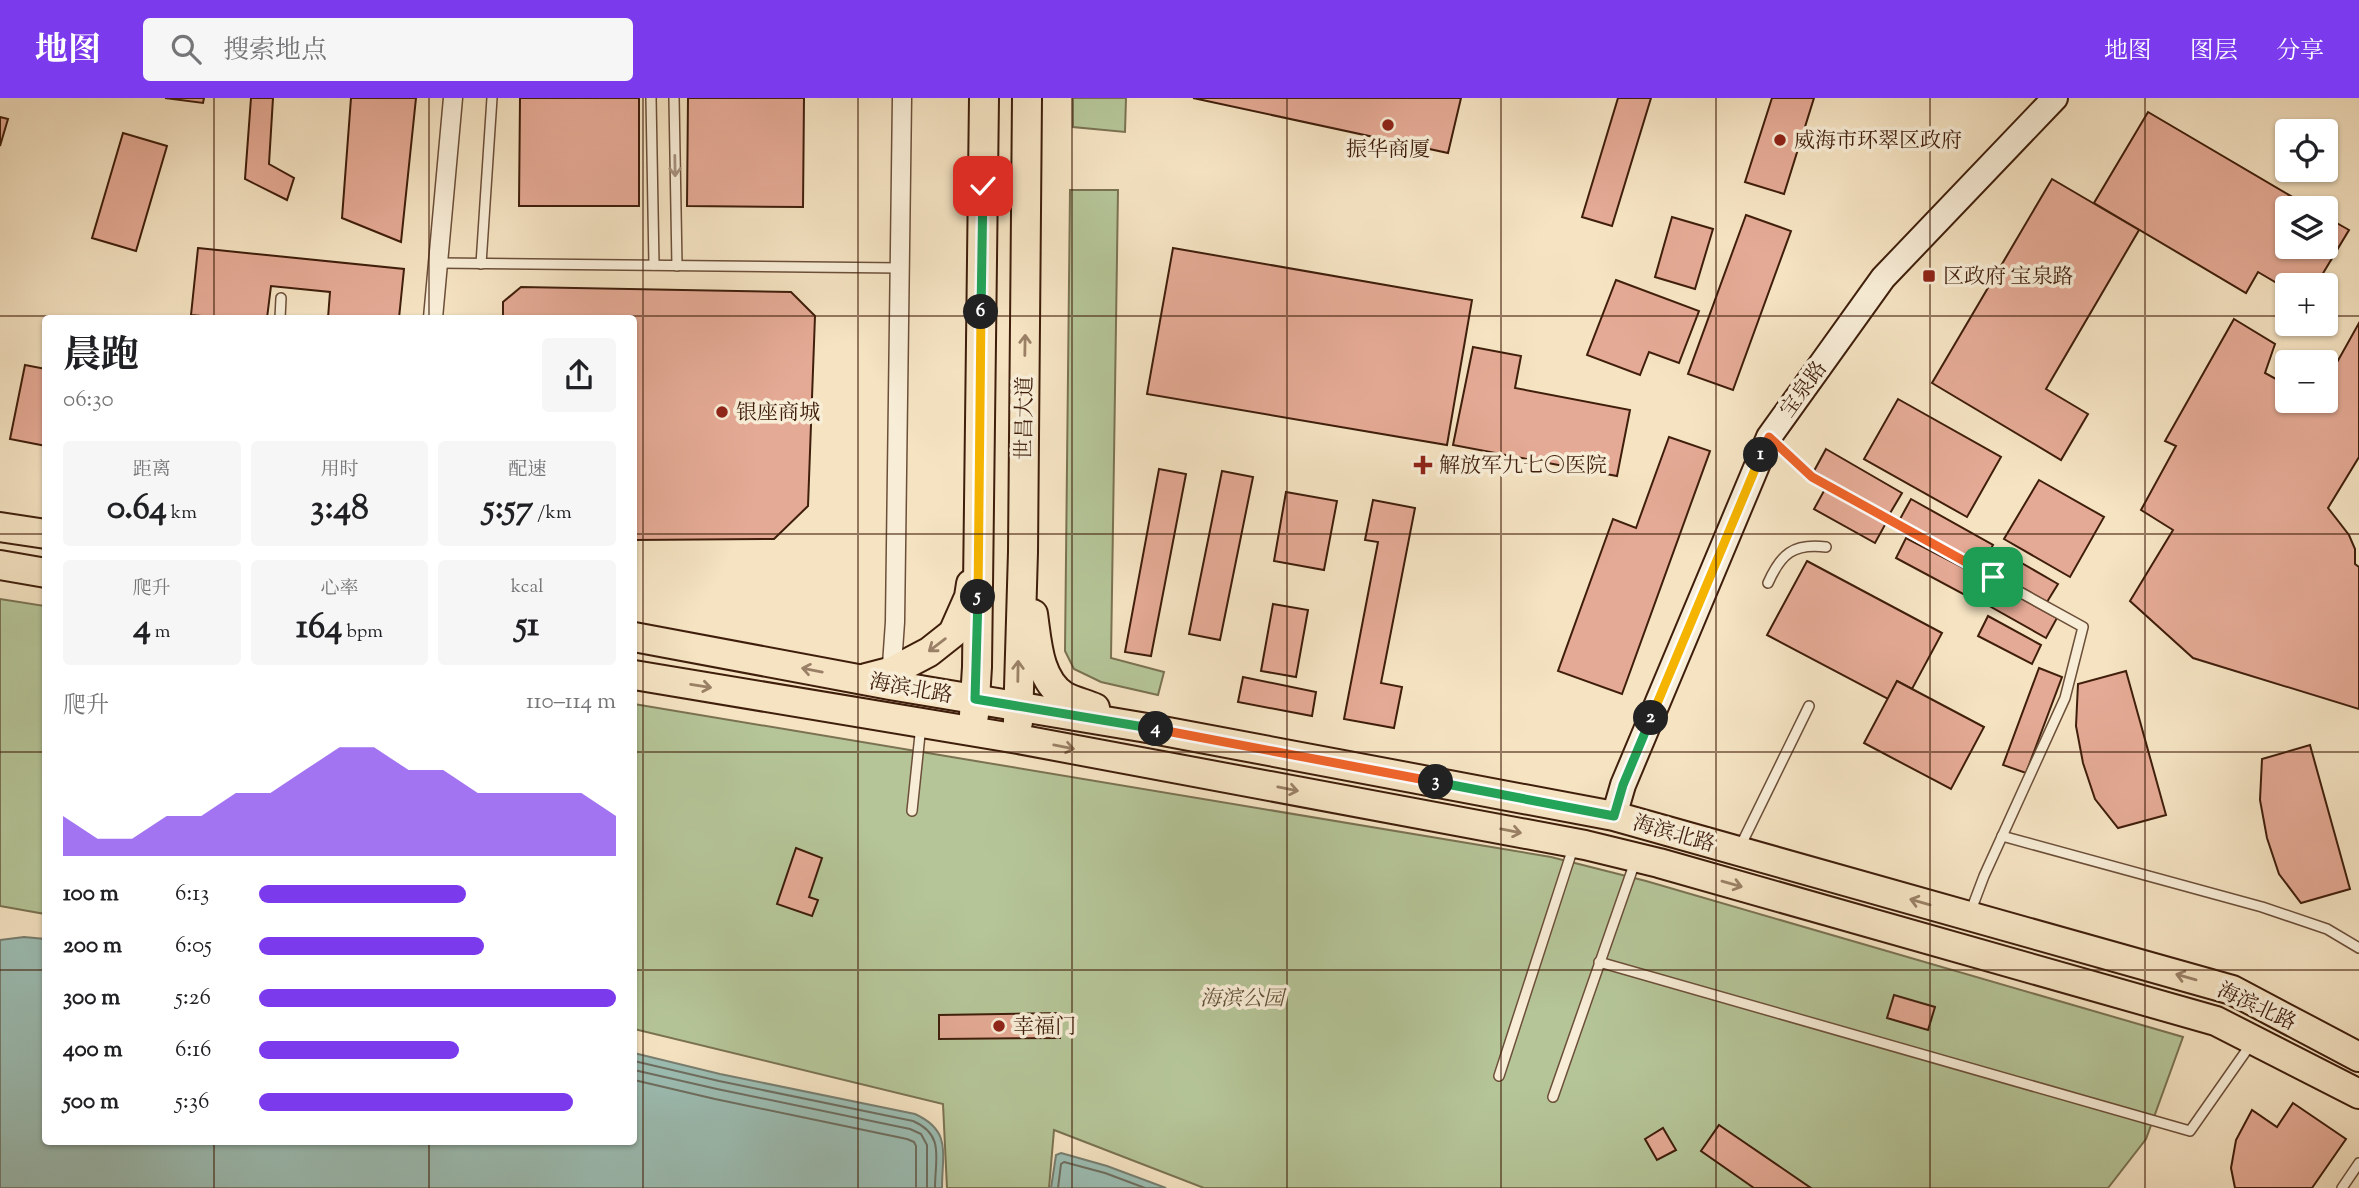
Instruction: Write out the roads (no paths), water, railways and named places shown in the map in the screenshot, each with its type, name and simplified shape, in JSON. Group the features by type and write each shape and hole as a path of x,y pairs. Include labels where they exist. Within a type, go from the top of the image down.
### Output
{"main road":[{"name":"世昌大道","path":"972,732 979,540 984,98"},
{"name":"世昌大道","path":"1018,739 1023,552 1027,98"},
{"path":"0,527 42,533"},
{"path":"892,678 953,633 969,597 979,540"},
{"path":"1023,552 1039,653 1048,679 1064,695 1147,728"},
{"path":"0,565 42,572"},
{"name":"海滨北路","path":"637,638 861,679 892,678 975,699 1147,728 1614,816 2232,990 2359,1057"},
{"name":"海滨北路","path":"637,676 1018,739 1574,843 1637,858 2216,1021 2359,1094"}],"street":[{"path":"433,315 453,98"},
{"path":"892,678 902,98"},
{"name":"宝泉路","path":"1614,816 1623,785 1769,437 1883,278 2055,98"}],"lane":[{"path":"481,264 492,98"},
{"path":"651,98 654,265"},
{"path":"674,98 677,266"},
{"path":"439,263 900,268"},
{"path":"280,315 281,298"},
{"path":"1769,437 1812,477 2083,627 2065,698 1969,916"},
{"path":"1768,583 1776,565 1790,551 1810,545 1826,547"},
{"path":"1738,850 1809,706"},
{"path":"912,811 921,723"},
{"path":"2002,836 2262,907 2327,929 2359,948"},
{"path":"1499,1076 1574,843"},
{"path":"1553,1097 1637,858"},
{"path":"1599,962 2190,1132 2254,1040"},
{"path":"2342,1188 2359,1163"}],"water":[{"path":"24,937 42,939 42,1145 637,1145 637,1054 720,1074 915,1114 935,1128 940,1136 943,1154 942,1188 0,1188 0,940"},
{"path":"1061,1153 1107,1166 1166,1188 1051,1188 1056,1155"}],"place":[{"name":"振华商厦","path":"1388,125"},
{"name":"威海市环翠区政府","path":"1780,140"},
{"name":"区政府 宝泉路","path":"1929,276"},
{"name":"银座商城","path":"722,412"},
{"name":"解放军九七〇医院","path":"1423,465"},
{"name":"幸福门","path":"999,1026"}],"park label":[{"name":"海滨公园","path":"1242,998"}]}
